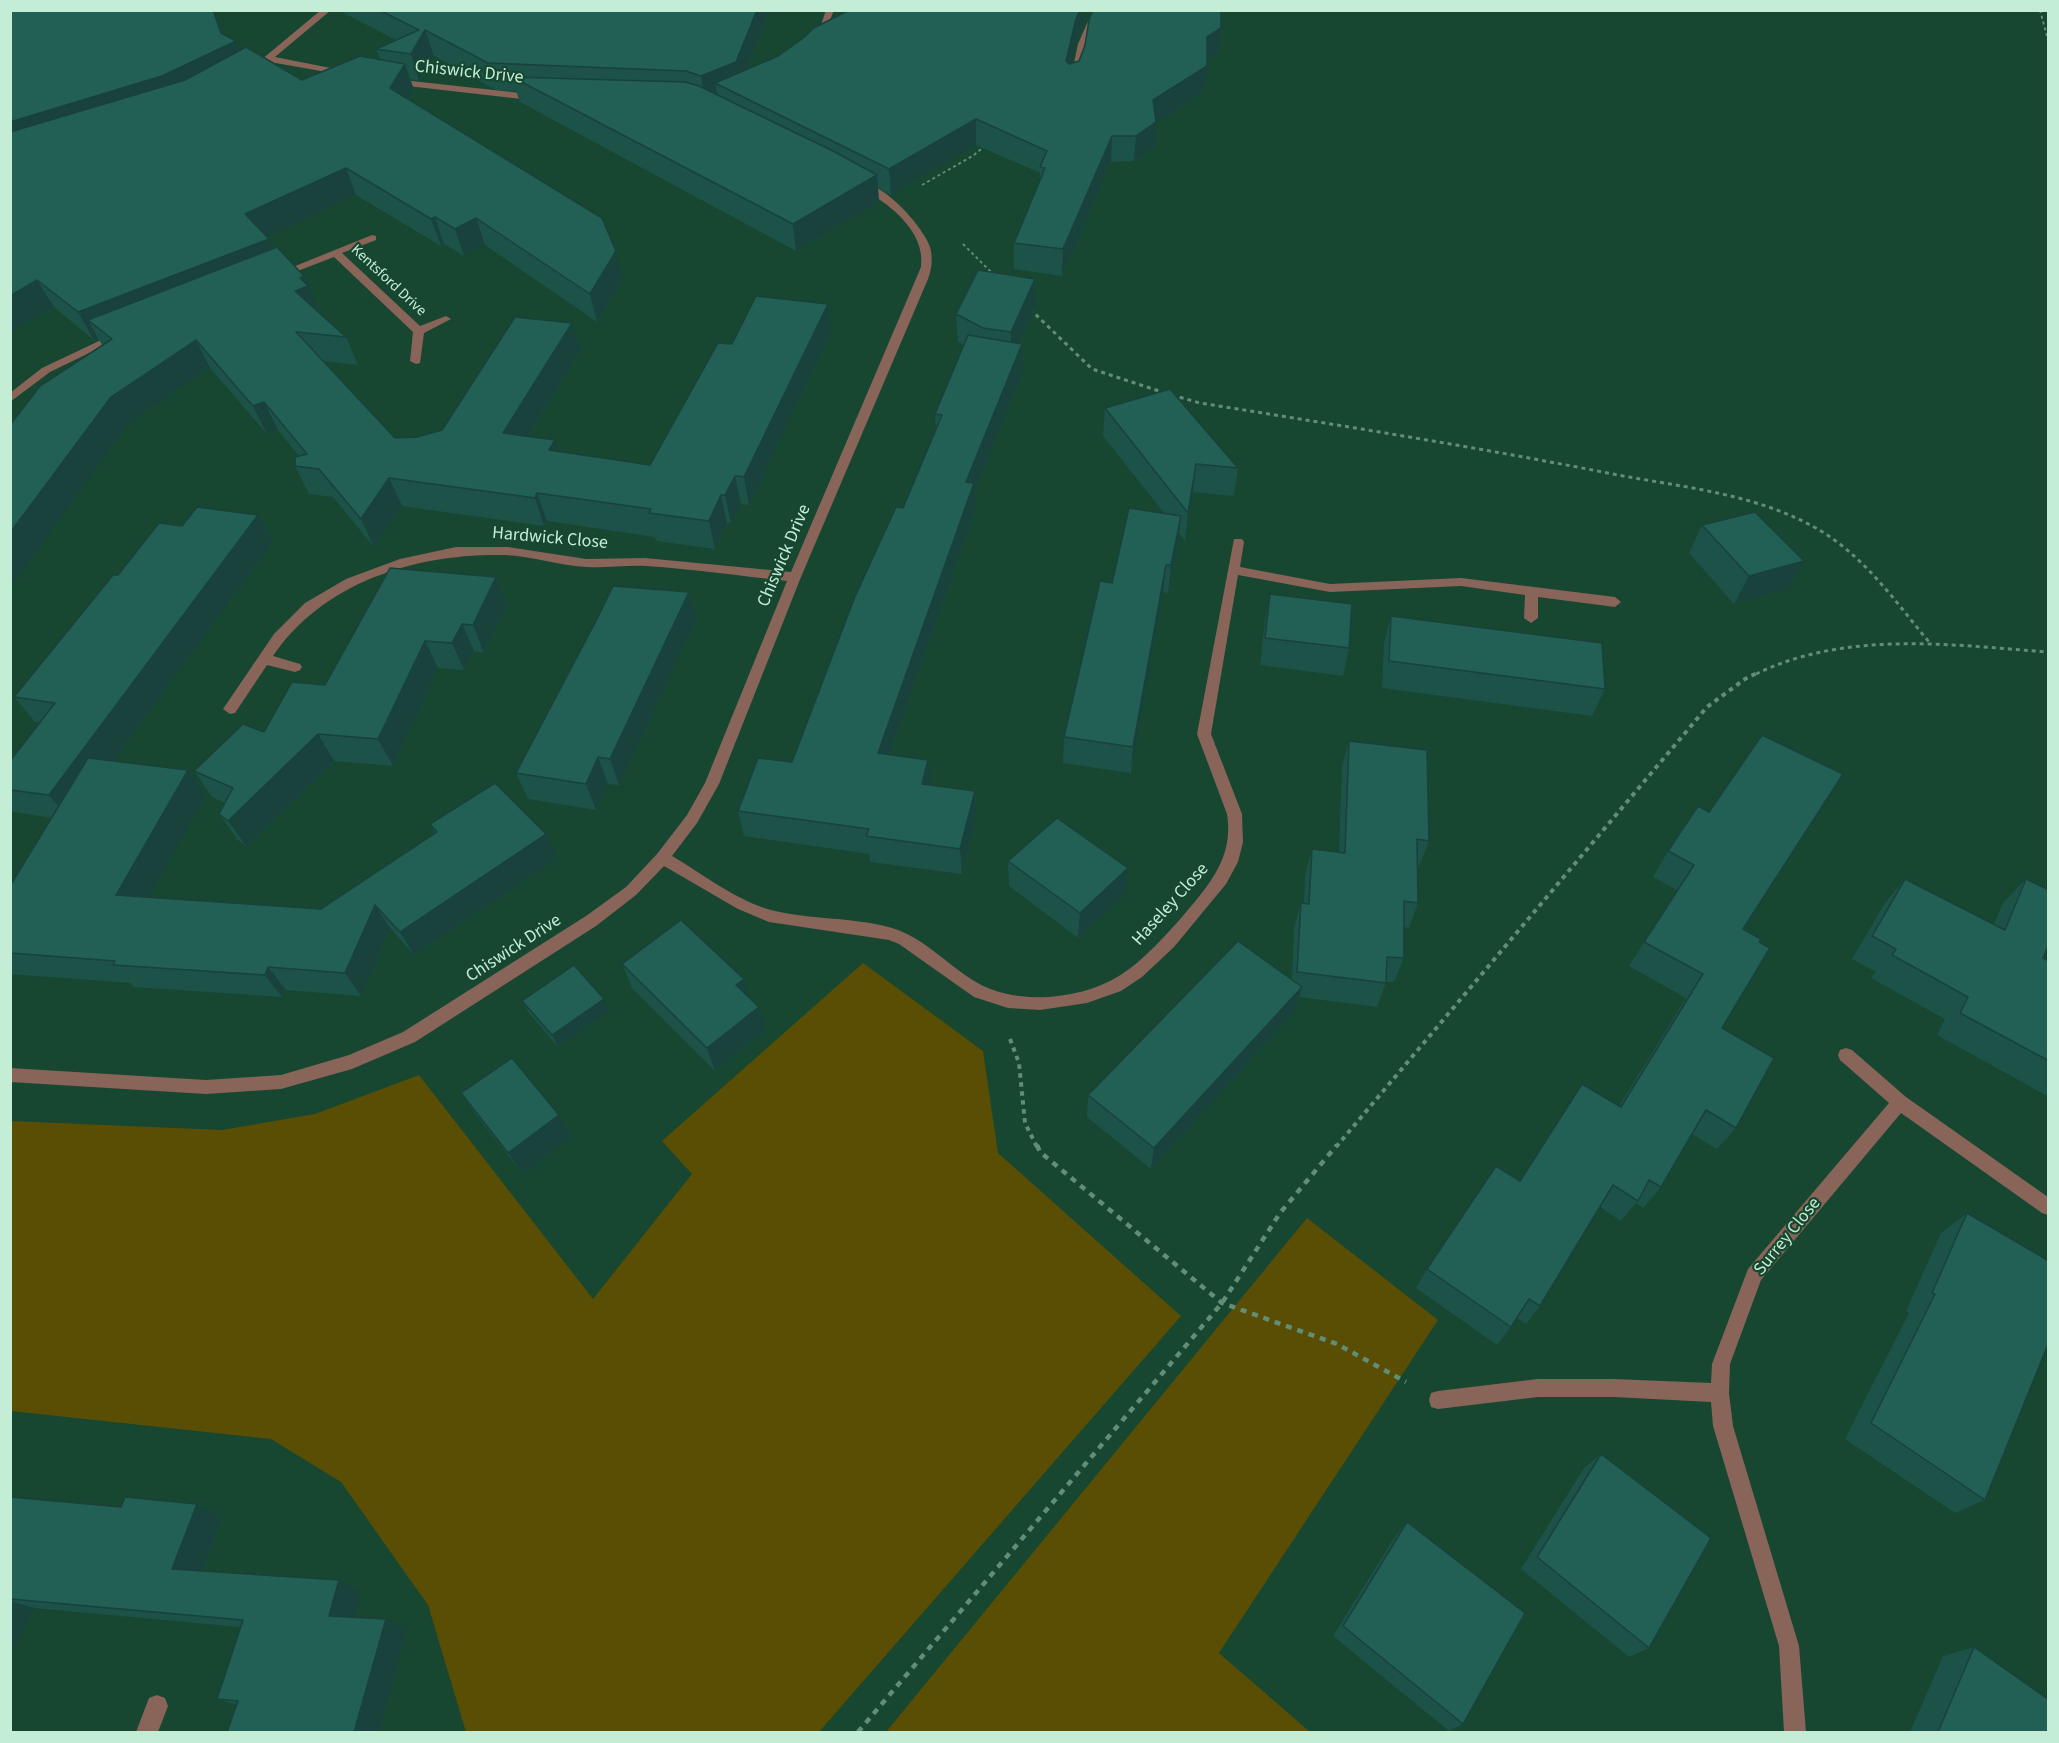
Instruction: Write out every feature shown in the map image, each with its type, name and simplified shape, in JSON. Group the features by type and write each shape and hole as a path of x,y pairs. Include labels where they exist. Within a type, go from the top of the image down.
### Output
{"street":[{"path":"251,71 327,10"},
{"path":"814,47 830,10"},
{"path":"1071,85 1077,70 1082,44 1098,10"},
{"path":"269,58 356,76"},
{"name":"Chiswick Drive","path":"379,80 491,94 556,99"},
{"name":"Chiswick Drive","path":"10,1075 121,1084 206,1087 281,1082 352,1062 409,1037 591,921 632,891 662,858 692,819 712,784 795,577 923,279 927,260 924,246 915,229 893,203 846,177"},
{"name":"Kentsford Drive","path":"269,278 372,238"},
{"name":"Kentsford Drive","path":"336,253 419,331"},
{"name":"Kentsford Drive","path":"419,331 446,319"},
{"name":"Kentsford Drive","path":"416,361 419,331"},
{"path":"10,399 46,370 126,332"},
{"name":"Haseley Close","path":"662,858 743,905 769,916 891,934 908,939 963,984 994,998 1027,1003 1056,1001 1088,996 1117,986 1164,947 1220,883 1230,864 1236,841 1235,816 1208,755 1204,734 1238,542"},
{"name":"Hardwick Close","path":"230,709 279,637 310,606 351,582 400,563 456,551 508,551 586,563 645,562 795,577"},
{"path":"1233,570 1330,588 1461,582 1615,602"},
{"path":"1531,618 1532,591"},
{"path":"264,659 295,667"},
{"path":"1846,1055 1900,1102 2049,1207"},
{"name":"Surrey Close","path":"1795,1732 1789,1646 1723,1426 1719,1394 1721,1364 1754,1275 1900,1102"},
{"path":"1438,1400 1538,1388 1614,1388 1719,1394"},
{"path":"147,1732 157,1706"}],"path":[{"path":"2040,10 2049,40"},
{"path":"893,203 974,155 992,140"},
{"path":"915,229 958,240 1000,280"},
{"path":"1025,304 1092,369 1200,403 1469,446 1748,500 1787,512 1835,540 1858,560 1929,643"},
{"path":"858,1732 1222,1303 1280,1213 1707,707 1745,679 1778,663 1857,646 1929,643 2049,652"},
{"path":"994,998 1019,1063 1025,1123 1040,1152 1222,1303 1337,1344 1438,1400"}],"shaded area":[{"path":"863,963 983,1051 998,1153 1181,1316 819,1732 466,1732 428,1605 341,1482 271,1439 11,1411 11,1121 222,1130 315,1114 419,1075 593,1299 692,1174 662,1141"},
{"path":"1307,1218 1438,1320 1219,1653 1310,1732 886,1732"}],"building":[{"path":"10,10 213,10 221,33 236,41 162,76 10,122"},
{"path":"379,10 757,10 736,62 701,76 686,71 488,63 425,30 411,54 376,49 419,30"},
{"path":"849,10 1080,10 1066,61 1069,64 1079,61 1093,10 1221,10 1221,28 1207,37 1207,66 1153,100 1156,122 1136,136 1112,136 1063,249 1014,243 1045,168 1040,167 1047,151 976,119 889,169 715,83 778,56 814,28"},
{"path":"246,47 302,80 360,56 405,64 390,88 602,218 616,251 590,294 476,218 455,229 435,217 431,219 346,168 245,214 269,239 78,312 37,280 10,296 10,132 185,80"},
{"path":"512,77 685,82 699,86 877,175 793,224"},
{"path":"277,247 304,276 300,278 308,286 295,291 346,337 296,332 395,438 417,437 442,430 515,317 572,323 503,433 555,440 549,450 650,465 718,343 732,344 756,296 828,304 744,477 735,476 725,495 721,495 709,521 649,513 651,509 537,493 535,498 389,478 361,519 319,469 295,466 295,457 307,454 264,402 253,406 196,340 111,397 10,533 10,425 40,386 112,339 88,320"},
{"path":"978,270 1035,279 1011,332 983,328 956,314"},
{"path":"968,335 1022,344 966,482 974,483 878,753 928,760 922,784 975,791 960,849 866,836 869,829 738,811 758,758 792,762 854,599 896,507 903,508 942,415 935,414"},
{"path":"1170,389 1238,468 1196,464 1188,513 1105,408"},
{"path":"197,507 258,515 49,795 10,790 10,761 55,703 14,697 113,575 118,575 159,523 182,526"},
{"path":"1129,508 1181,516 1171,565 1166,565 1133,747 1064,737 1100,581 1112,583"},
{"path":"1755,512 1804,561 1749,576 1702,525"},
{"path":"390,568 496,577 473,625 462,624 452,643 425,641 378,739 318,734 228,821 219,814 233,788 194,771 243,724 264,732 292,682 325,685"},
{"path":"613,586 689,592 610,759 598,757 586,784 516,773 597,619"},
{"path":"1270,594 1352,604 1349,648 1265,638"},
{"path":"1391,616 1602,643 1605,689 1389,661"},
{"path":"1762,735 1843,774 1743,929 1761,939 1759,942 1770,948 1722,1028 1774,1058 1736,1128 1706,1110 1661,1187 1649,1180 1638,1201 1613,1185 1540,1306 1529,1299 1511,1327 1427,1269 1496,1166 1520,1181 1582,1084 1621,1107 1703,974 1644,942 1694,865 1668,851 1698,806 1709,812"},
{"path":"1349,741 1427,750 1429,841 1417,839 1418,903 1404,901 1404,958 1387,957 1386,983 1297,972 1301,903 1309,904 1312,849 1345,853"},
{"path":"88,758 188,770 116,895 321,909 437,832 430,824 495,783 546,834 400,932 375,905 345,973 268,967 265,975 113,965 115,961 10,953 10,886"},
{"path":"1057,818 1128,868 1080,913 1008,861"},
{"path":"1905,879 2005,930 2026,879 2049,890 2049,944 2043,958 2049,961 2049,1061 1960,1013 1968,997 1892,955 1896,949 1872,936"},
{"path":"681,920 744,979 736,985 759,1007 707,1048 622,964"},
{"path":"1238,941 1302,987 1154,1148 1088,1095"},
{"path":"574,965 604,999 552,1035 522,1001"},
{"path":"512,1058 559,1115 508,1153 461,1093"},
{"path":"1967,1213 2049,1261 2049,1342 1985,1500 1871,1423 1935,1294 1932,1293"},
{"path":"1601,1454 1711,1538 1649,1648 1537,1557"},
{"path":"10,1497 121,1507 125,1497 197,1504 172,1569 339,1580 329,1616 386,1619 354,1732 227,1732 238,1701 217,1699 243,1620 10,1599"},
{"path":"1407,1522 1525,1613 1463,1724 1343,1626"},
{"path":"1974,1647 2049,1700 2049,1732 1938,1732"}]}
